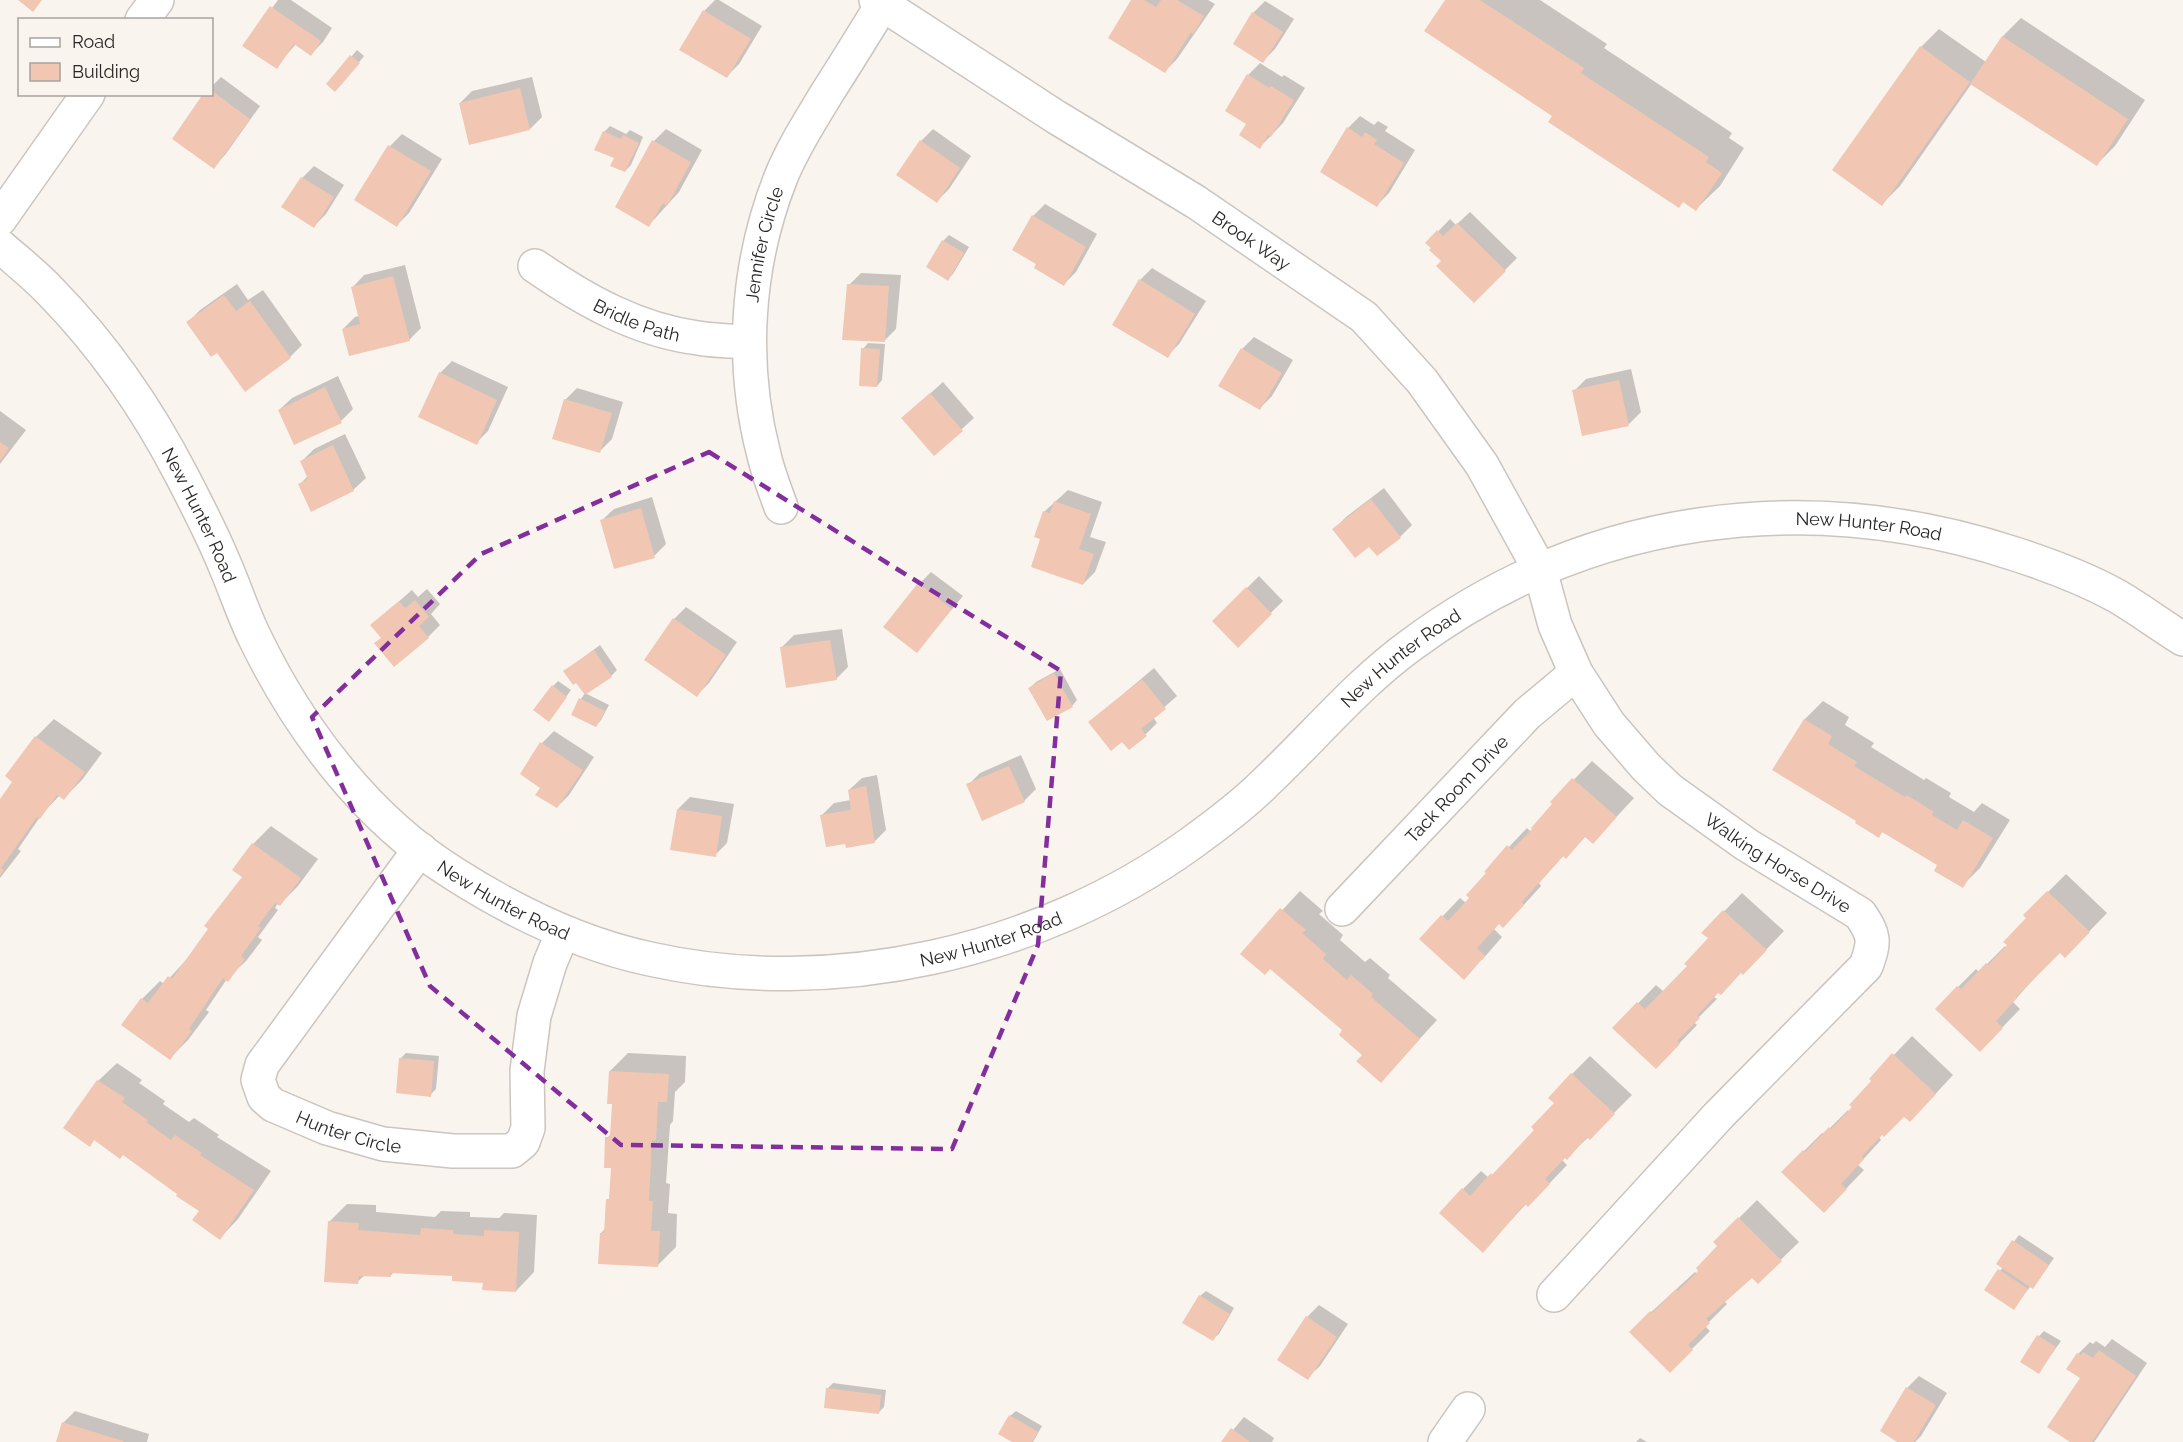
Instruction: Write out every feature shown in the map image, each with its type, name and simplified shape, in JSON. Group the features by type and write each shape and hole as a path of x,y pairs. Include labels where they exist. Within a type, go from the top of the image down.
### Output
{"street":[{"path":"144,18 157,0"},
{"name":"Jennifer Circle","path":"781,507 764,456 752,398 749,342 752,291 766,221 782,176 802,134 881,1"},
{"name":"Brook Way","path":"881,1 1046,111 1196,202 1364,317 1422,381 1482,465 1540,570"},
{"path":"0,219 87,96"},
{"name":"New Hunter Road","path":"0,246 55,296 87,330 132,389 181,474 223,560 252,632 283,692 321,748 364,799 420,849 447,869 510,908 563,932 643,958 696,968 765,974 855,970 914,961 987,944 1044,923 1125,885 1190,845 1260,789 1343,703 1409,646 1470,606 1540,570 1603,546 1674,528 1748,518 1824,518 1899,525 1973,540 2046,564 2114,595 2183,639"},
{"name":"Bridle Path","path":"535,266 600,307 648,327 698,338 749,342"},
{"name":"Walking Horse Drive","path":"1540,570 1555,625 1576,673 1609,724 1646,767 1670,790 1747,845 1860,914 1870,929 1873,946 1866,966 1719,1115 1554,1295"},
{"name":"Tack Room Drive","path":"1342,909 1527,714 1576,673"},
{"name":"Hunter Circle","path":"420,849 262,1065 258,1080 264,1097 273,1105 327,1128 383,1144 453,1151 512,1151 523,1142 528,1128 527,1071 534,1016 550,963 563,932"},
{"path":"1445,1442 1468,1409"}],"highlighted area":[{"path":"709,452 1061,671 1038,945 952,1149 621,1145 430,986 312,717 481,554"}],"building":[{"path":"18,0 42,0 33,12"},
{"path":"1131,0 1144,0 1156,7 1161,0 1177,0 1204,16 1165,73 1108,38"},
{"path":"1445,0 1480,0 1584,68 1581,73 1709,157 1706,162 1722,173 1696,211 1683,202 1679,208 1548,122 1552,116 1424,31"},
{"path":"270,6 321,41 311,56 294,44 277,69 242,46"},
{"path":"703,10 751,39 727,78 679,50"},
{"path":"1252,12 1283,32 1263,63 1233,44"},
{"path":"2002,36 2128,119 2097,166 1970,84"},
{"path":"1920,46 1970,82 1882,206 1832,170"},
{"path":"350,55 360,63 335,92 326,84"},
{"path":"1247,74 1294,100 1271,137 1268,135 1260,149 1239,135 1246,124 1225,111"},
{"path":"520,88 530,130 469,145 459,103"},
{"path":"213,92 250,119 214,169 172,139 202,96 213,96"},
{"path":"1347,127 1362,137 1365,132 1377,140 1374,144 1404,163 1377,207 1320,172"},
{"path":"603,131 621,139 623,135 639,143 625,172 610,166 614,158 594,150"},
{"path":"652,140 691,162 667,206 663,203 649,227 615,207"},
{"path":"920,140 960,168 937,203 896,175"},
{"path":"388,145 431,171 397,227 354,200"},
{"path":"301,177 334,197 314,228 281,207"},
{"path":"1032,215 1086,247 1064,286 1034,268 1036,264 1012,250"},
{"path":"1457,223 1506,271 1474,303 1436,266 1441,261 1425,243 1437,230 1443,236"},
{"path":"942,240 964,253 948,281 926,267"},
{"path":"393,276 410,341 349,356 342,329 360,324 351,287"},
{"path":"1139,279 1195,314 1168,358 1112,325"},
{"path":"847,284 889,286 885,342 842,340"},
{"path":"224,295 236,311 250,301 291,358 245,392 217,353 211,357 186,322"},
{"path":"861,348 880,349 877,387 859,386"},
{"path":"1241,348 1282,373 1260,410 1218,386"},
{"path":"439,372 497,400 477,445 418,417"},
{"path":"1619,380 1629,426 1582,436 1572,390"},
{"path":"325,387 342,423 294,445 278,410"},
{"path":"930,393 963,431 934,456 901,418"},
{"path":"564,399 612,413 600,453 552,439"},
{"path":"0,442 9,448 0,461"},
{"path":"333,445 354,491 311,512 298,484 308,479 300,461"},
{"path":"1371,499 1401,538 1377,556 1369,547 1355,558 1332,529"},
{"path":"1054,501 1091,514 1079,549 1094,554 1083,585 1031,567 1040,539 1034,537 1043,511 1050,513"},
{"path":"641,508 655,558 614,569 600,520"},
{"path":"918,583 952,609 917,653 883,627"},
{"path":"1246,587 1272,614 1238,648 1212,621"},
{"path":"415,600 429,617 419,626 429,638 394,667 374,643 381,638 370,625 399,601 405,608"},
{"path":"673,618 726,655 697,697 644,660"},
{"path":"830,640 837,680 786,688 780,647"},
{"path":"594,650 612,677 585,695 576,683 573,685 563,671"},
{"path":"1054,673 1073,707 1047,721 1028,688"},
{"path":"1142,679 1166,709 1141,729 1147,736 1129,750 1122,742 1111,751 1088,722"},
{"path":"552,685 567,697 549,722 533,710"},
{"path":"579,698 605,711 596,727 571,715"},
{"path":"1804,719 1832,736 1828,744 1857,762 1854,766 1905,797 1907,795 1934,812 1932,815 1957,830 1963,820 1993,838 1963,888 1934,871 1937,865 1882,832 1879,838 1855,823 1856,821 1772,770"},
{"path":"35,736 85,772 64,800 57,795 40,819 37,817 1,868 4,870 0,876 0,799 12,782 5,776"},
{"path":"540,742 583,770 557,808 535,795 540,788 520,774"},
{"path":"1009,766 1025,802 982,821 966,784"},
{"path":"1572,778 1617,817 1593,844 1585,837 1566,859 1563,856 1522,902 1524,905 1503,928 1499,924 1477,948 1485,956 1464,980 1419,939 1441,915 1448,921 1469,898 1466,895 1507,845 1512,850 1532,829 1552,804 1550,802"},
{"path":"866,786 875,843 846,848 845,844 826,847 820,815 851,810 848,790"},
{"path":"677,809 722,816 716,857 670,850"},
{"path":"252,843 301,878 280,906 275,903 258,926 261,928 241,956 245,959 228,982 223,978 189,1029 192,1031 170,1060 121,1025 141,998 148,1003 168,976 172,979 208,929 204,926 242,877 232,870"},
{"path":"2047,891 2090,932 2065,958 2060,953 2016,997 1996,1021 2003,1028 1980,1052 1935,1009 1957,986 1961,989 2007,945 2003,942 2026,918 2023,915"},
{"path":"1280,908 1306,930 1302,933 1326,954 1323,959 1347,980 1351,975 1373,994 1371,997 1420,1039 1381,1083 1356,1061 1362,1055 1339,1035 1342,1030 1270,969 1265,975 1240,954"},
{"path":"1723,910 1767,950 1721,995 1718,993 1697,1016 1700,1018 1677,1041 1680,1044 1656,1069 1612,1028 1637,1002 1645,1009 1687,966 1684,964 1708,938 1701,933"},
{"path":"1892,1053 1936,1094 1910,1122 1904,1117 1862,1156 1864,1159 1841,1184 1847,1189 1824,1213 1781,1172 1803,1150 1805,1152 1829,1127 1831,1129 1852,1107 1849,1105"},
{"path":"399,1058 434,1061 431,1097 396,1093"},
{"path":"609,1071 669,1074 667,1102 658,1102 656,1141 652,1140 649,1201 653,1201 651,1231 660,1231 658,1267 598,1264 600,1233 604,1233 606,1199 609,1199 611,1168 604,1168 605,1137 610,1137 612,1104 607,1104"},
{"path":"1571,1073 1615,1114 1590,1140 1587,1137 1567,1160 1565,1158 1545,1179 1550,1184 1528,1207 1525,1204 1483,1253 1439,1213 1462,1188 1470,1196 1491,1173 1492,1175 1534,1130 1531,1127 1554,1103 1548,1098"},
{"path":"97,1080 125,1098 122,1102 171,1140 175,1135 202,1153 200,1155 254,1190 220,1240 192,1220 199,1211 123,1155 120,1159 94,1140 90,1147 63,1128"},
{"path":"1738,1217 1782,1261 1758,1284 1752,1278 1706,1319 1710,1323 1688,1345 1693,1350 1670,1373 1629,1332 1650,1311 1652,1313 1698,1271 1696,1268 1717,1246 1713,1242"},
{"path":"328,1221 359,1223 358,1230 420,1235 421,1228 453,1230 453,1234 484,1236 484,1230 519,1232 516,1292 482,1290 483,1283 452,1281 452,1276 390,1273 391,1277 359,1276 358,1284 324,1282"},
{"path":"2012,1240 2049,1265 2033,1289 1996,1264"},
{"path":"1998,1269 2028,1289 2014,1310 1984,1290"},
{"path":"1199,1295 1230,1314 1213,1341 1182,1323"},
{"path":"1306,1316 1337,1337 1308,1380 1277,1360"},
{"path":"2037,1335 2056,1347 2039,1374 2020,1362"},
{"path":"2099,1350 2136,1376 2092,1442 2070,1442 2047,1427 2080,1378 2066,1369 2077,1353 2081,1355 2083,1352 2093,1358"},
{"path":"1906,1387 1936,1405 1914,1442 1897,1442 1880,1431"},
{"path":"826,1388 881,1395 879,1414 824,1408"},
{"path":"1009,1415 1038,1432 1032,1442 1012,1442 998,1434"},
{"path":"62,1422 123,1441 123,1442 56,1442"},
{"path":"1231,1428 1250,1442 1221,1442"}]}
